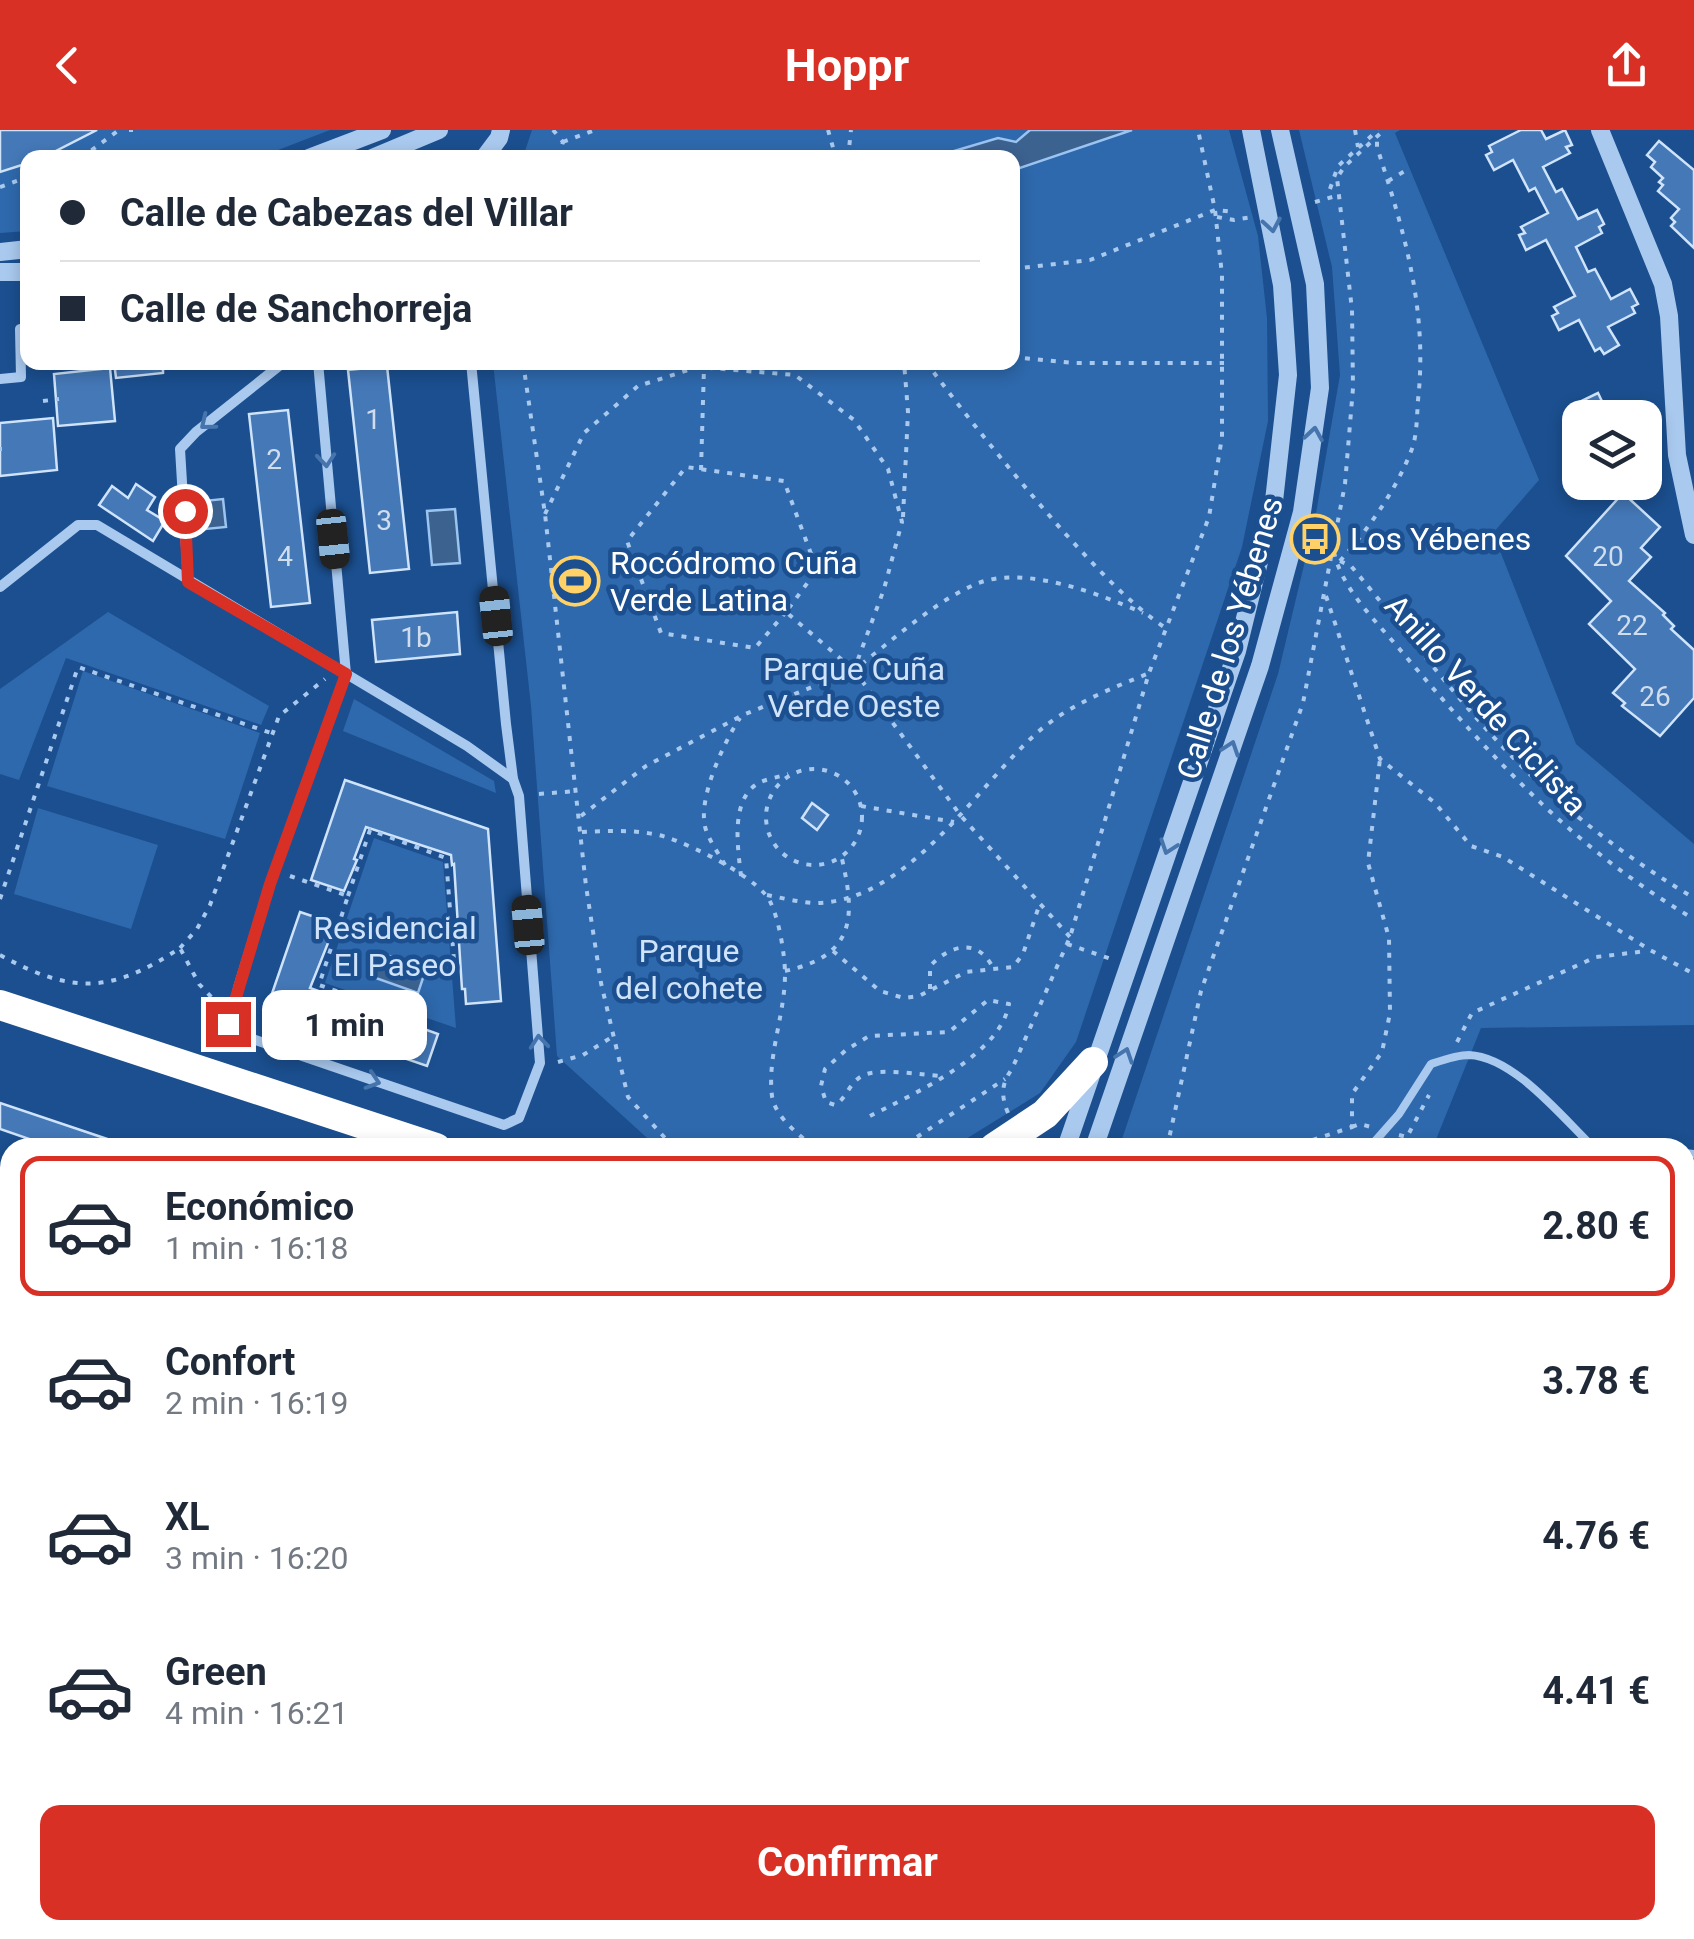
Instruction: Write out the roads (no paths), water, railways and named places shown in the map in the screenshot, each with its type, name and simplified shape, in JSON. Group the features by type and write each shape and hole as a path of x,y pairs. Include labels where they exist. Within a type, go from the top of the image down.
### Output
{"highway":[{"path":"0,1005 406,1138"},
{"path":"0,1021 350,1138"},
{"path":"1009,1138 1045,1114 1093,1062"}],"street":[{"path":"331,150 382,130"},
{"path":"403,144 439,130"},
{"name":"Calle de los Yébenes","path":"1069,1138 1237,651 1274,501 1288,375 1282,284 1251,130"},
{"name":"Calle de los Yébenes","path":"1097,1138 1260,666 1302,512 1320,398 1315,284 1280,130"},
{"path":"1600,130 1662,284 1669,316 1677,455 1690,494 1694,534"},
{"path":"0,379 21,377 21,370"},
{"path":"188,582 180,448 274,370"},
{"path":"319,370 346,674 270,884 229,1031 504,1125 520,1118 540,1063 519,796 512,780 471,370"},
{"path":"0,588 78,525 97,526 467,746 512,780"}],"lane":[{"path":"1377,1138 1431,1064 1468,1055 1491,1059 1524,1081 1585,1138"}],"place":[{"name":"Los Yébenes","path":"1315,539"},
{"name":"Rocódromo Cuña Verde Latina","path":"575,581"}],"park label":[{"name":"Parque Cuña Verde Oeste","path":"854,688"},
{"name":"Residencial El Paseo","path":"395,946"},
{"name":"Parque del cohete","path":"689,970"}]}
